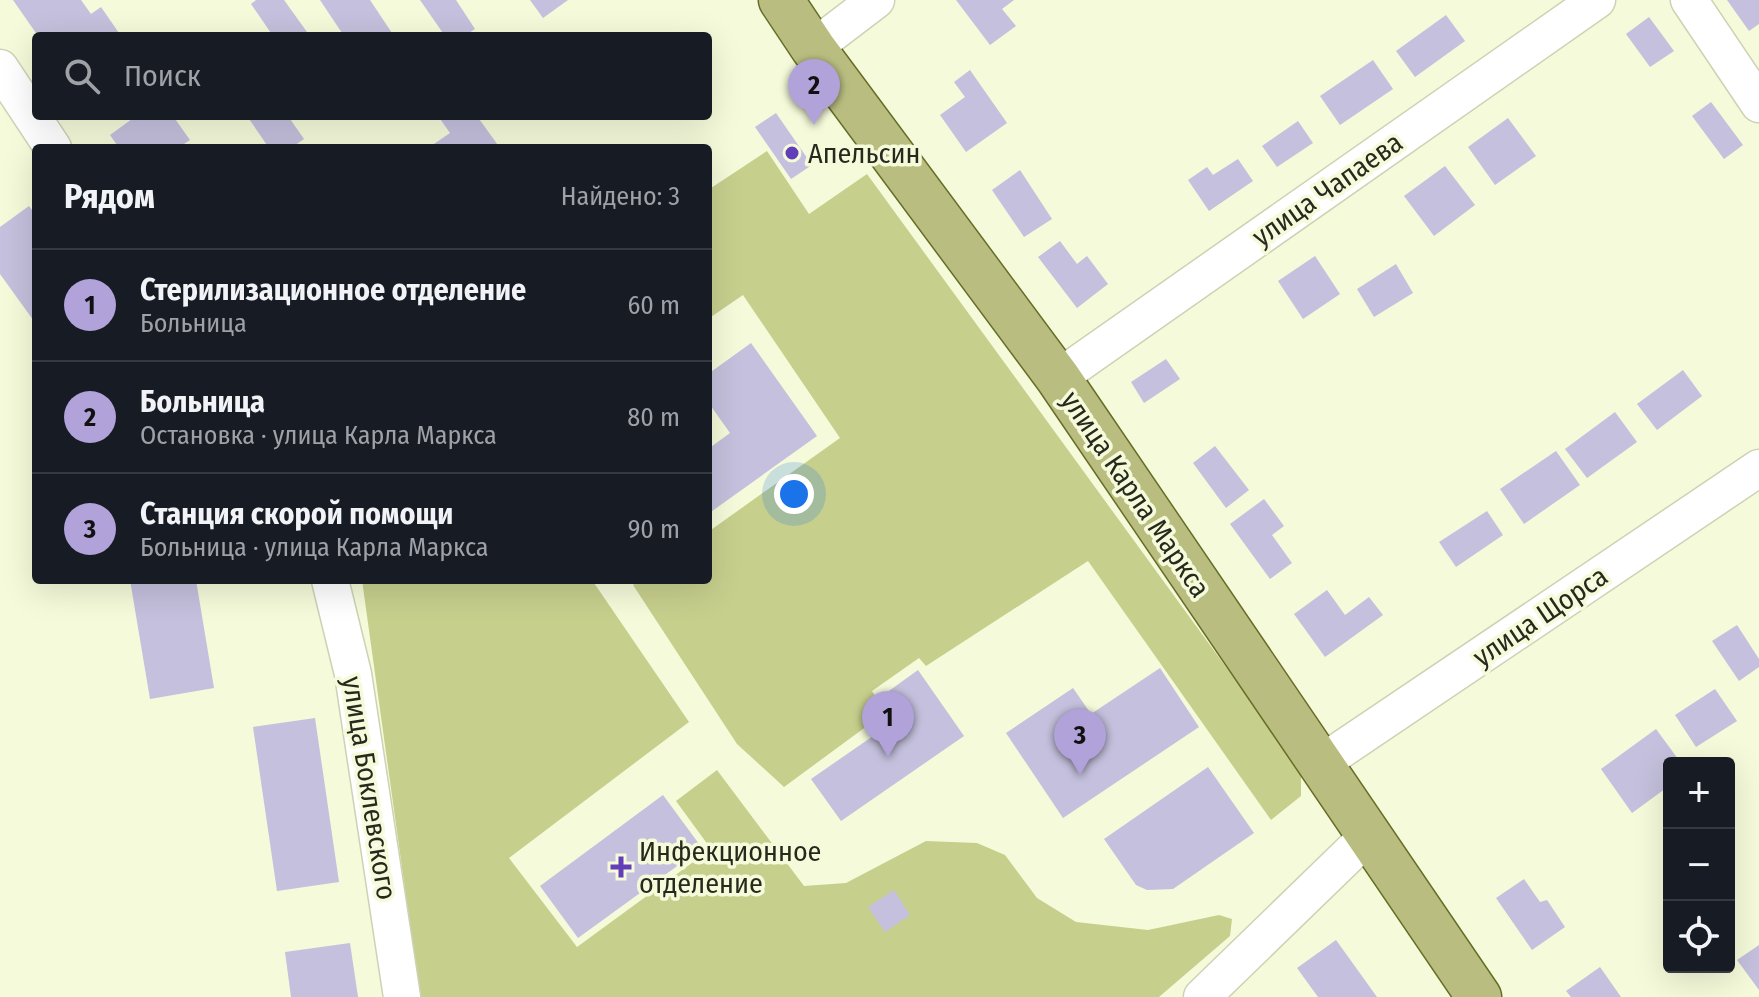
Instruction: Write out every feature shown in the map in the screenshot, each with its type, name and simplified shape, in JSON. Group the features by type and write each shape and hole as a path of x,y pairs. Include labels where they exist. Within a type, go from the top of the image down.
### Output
{"main road":[{"name":"улица Карла Маркса","path":"781,0 813,48 1058,378 1479,997"}],"street":[{"path":"813,48 876,0"},
{"name":"улица Чапаева","path":"1058,378 1597,0"},
{"path":"1689,0 1759,104"},
{"path":"0,68 32,116"},
{"path":"34,120 50,144"},
{"name":"улица Щорса","path":"1320,764 1759,468"},
{"name":"улица Боклевского","path":"331,584 353,674 402,997"},
{"path":"1202,997 1369,835"}],"green space":[{"path":"767,151 809,214 867,174 1301,770 1301,796 1271,820 1088,561 926,666 919,658 872,691 886,712 784,787 737,744 633,585 712,584 712,529 840,438 743,295 712,316 712,187"},
{"path":"363,584 595,584 689,722 509,858 577,947 711,849 676,801 717,770 804,886 846,883 926,841 977,843 1005,855 1037,898 1076,922 1148,930 1219,915 1232,919 1230,936 1159,997 420,997"}],"building":[{"path":"13,0 81,0 91,14 101,7 118,32 35,32"},
{"path":"256,0 284,0 307,32 270,32 251,4"},
{"path":"320,0 370,0 391,32 341,32"},
{"path":"420,0 456,0 475,29 470,32 442,32"},
{"path":"530,0 568,0 543,18"},
{"path":"956,0 1014,0 1002,9 1016,26 990,45"},
{"path":"1727,0 1759,0 1759,24 1749,31"},
{"path":"1446,15 1465,41 1415,77 1396,51"},
{"path":"1649,17 1674,51 1650,67 1626,34"},
{"path":"1373,60 1393,89 1340,125 1320,96"},
{"path":"970,70 1007,123 966,152 940,115 965,97 954,82"},
{"path":"1711,102 1743,145 1724,159 1692,116"},
{"path":"776,113 812,165 791,179 755,127"},
{"path":"1508,118 1536,156 1495,185 1468,147"},
{"path":"131,120 176,120 190,140 184,144 116,144 110,135"},
{"path":"250,120 291,120 304,139 297,144 266,144"},
{"path":"441,120 480,120 497,144 434,144 450,133"},
{"path":"1298,121 1313,143 1277,167 1262,146"},
{"path":"1238,159 1253,181 1209,211 1188,180 1207,167 1213,175"},
{"path":"1445,166 1475,205 1434,236 1404,196"},
{"path":"1020,170 1052,219 1024,237 992,190"},
{"path":"29,206 32,210 32,318 0,274 0,227"},
{"path":"1060,241 1077,264 1087,256 1108,284 1077,308 1038,257"},
{"path":"1315,256 1340,294 1303,319 1278,281"},
{"path":"1396,264 1413,293 1374,317 1357,289"},
{"path":"751,343 817,436 712,511 712,446 730,433 712,408 712,371"},
{"path":"1166,359 1180,379 1144,403 1131,382"},
{"path":"1683,370 1702,396 1657,430 1637,404"},
{"path":"1615,412 1637,442 1587,478 1565,449"},
{"path":"1215,446 1249,490 1226,508 1193,463"},
{"path":"1556,451 1580,485 1524,524 1500,489"},
{"path":"1264,499 1284,526 1272,535 1292,563 1270,579 1230,524"},
{"path":"1487,511 1503,535 1456,567 1439,542"},
{"path":"131,584 197,584 214,688 150,699"},
{"path":"1327,590 1345,615 1369,597 1383,615 1325,657 1294,614"},
{"path":"1737,625 1759,659 1759,667 1739,681 1712,641"},
{"path":"1160,668 1199,727 1063,818 1006,733 1073,688 1091,714"},
{"path":"918,670 964,736 841,821 811,779 902,716 886,693"},
{"path":"1715,689 1737,721 1696,747 1675,715"},
{"path":"315,718 339,882 277,891 253,727"},
{"path":"1656,729 1677,757 1663,757 1663,790 1632,813 1601,769"},
{"path":"1208,767 1254,833 1173,889 1147,890 1136,885 1104,839"},
{"name":"Инфекционное отделение","path":"663,795 702,848 578,938 540,886"},
{"path":"1524,879 1540,902 1547,900 1565,927 1532,950 1496,898"},
{"path":"894,890 910,915 885,932 868,907"},
{"path":"1336,940 1377,997 1318,997 1297,968"},
{"path":"350,943 358,997 291,997 285,952"},
{"path":"1759,945 1759,990 1737,960"},
{"path":"1600,967 1621,997 1571,997 1566,991"}],"place":[{"name":"Больница","path":"814,125"},
{"name":"Апельсин","path":"792,153"},
{"name":"Стерилизационное отделение","path":"888,757"},
{"name":"Станция скорой помощи","path":"1080,775"},
{"name":"Инфекционное отделение","path":"621,867"}]}
